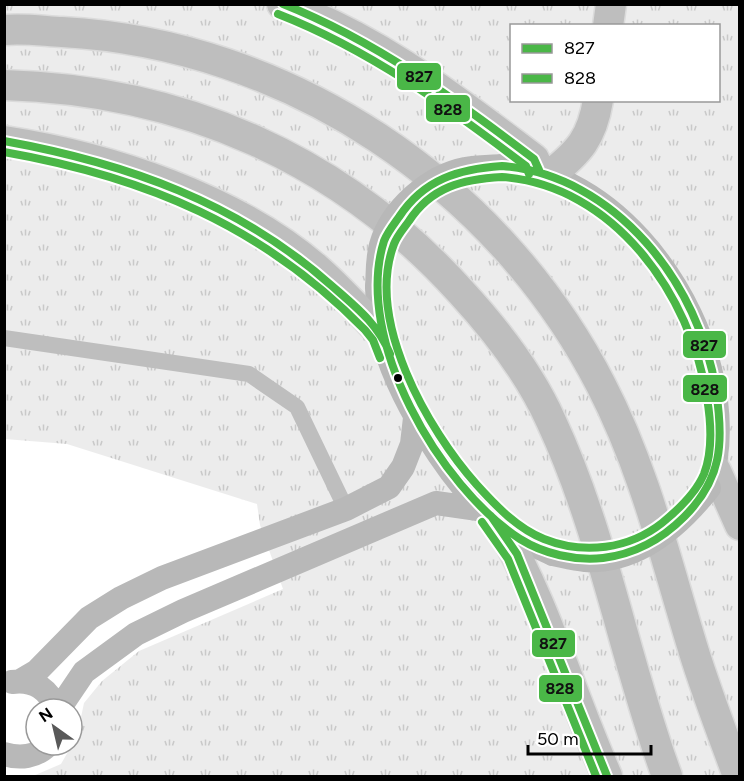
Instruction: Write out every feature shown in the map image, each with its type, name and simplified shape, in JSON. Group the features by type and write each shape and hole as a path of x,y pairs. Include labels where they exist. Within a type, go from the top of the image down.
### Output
{"highway":[{"path":"282,4 336,26 390,55 534,159 545,173 570,159 584,143 592,130 598,102"},
{"path":"608,24 611,4"},
{"path":"4,30 103,34 173,46 236,66 305,96 366,129 470,208 514,255 548,298 601,384 631,450 654,512 694,654 738,777"},
{"path":"4,85 101,92 217,124 273,149 356,198 412,240 487,321 550,419 596,536 667,777"},
{"path":"4,141 46,147 129,169 253,225 317,269 381,333"},
{"path":"714,475 740,525"},
{"path":"491,516 517,555 539,604 607,777"}],"street":[{"path":"714,475 728,388 696,317 674,277 644,239 595,197 545,173 502,166 463,169 441,179 414,197 401,210 382,244 377,287 381,333 415,418 432,445 491,516 522,541 553,554 586,560 622,556 648,545 672,529 714,475 740,449"},
{"path":"4,338 249,374 297,407 346,509"},
{"path":"12,683 37,671 89,618 121,598 162,578 346,509 389,487 403,467 409,452 415,418"},
{"path":"66,697 84,672 136,634 183,611 436,503 491,516"},
{"path":"12,683 32,683 44,689 50,697"},
{"path":"4,754 24,757"}],"green space":[{"path":"4,5 739,5 739,776 33,776 61,764 65,757 84,757 84,703 102,681 139,651 283,589 260,525 257,504 67,444 5,439"}],"transit line":[{"name":"827","path":"283,4 350,35 414,73 534,159 539,170"},
{"name":"828","path":"278,14 312,28 407,81 526,166 529,174"},
{"name":"827","path":"4,141 94,161 137,175 220,209 259,231 332,286 373,325 390,354"},
{"name":"828","path":"4,152 106,176 200,211 286,262 326,294 365,330 373,340 380,358"},
{"name":"827","path":"502,166 543,174 581,190 615,213 645,242 671,275 692,312 707,351 716,391 720,427 713,474 697,503 684,517 657,539 626,553 592,559 549,552 520,539 490,515 461,484 434,448 410,407 392,365 381,322 378,280 387,235 409,204 431,185 457,173 502,166"},
{"name":"828","path":"502,177 542,185 579,200 612,223 641,252 665,285 684,321 698,359 707,398 710,427 709,456 704,474 701,481 674,513 649,532 621,544 590,548 559,544 534,535 508,516 477,485 439,435 406,373 395,340 388,306 387,274 395,241 418,209 438,193 461,183 502,177"},
{"name":"827","path":"491,516 517,554 607,776"},
{"name":"828","path":"482,522 508,559 596,776"}]}
